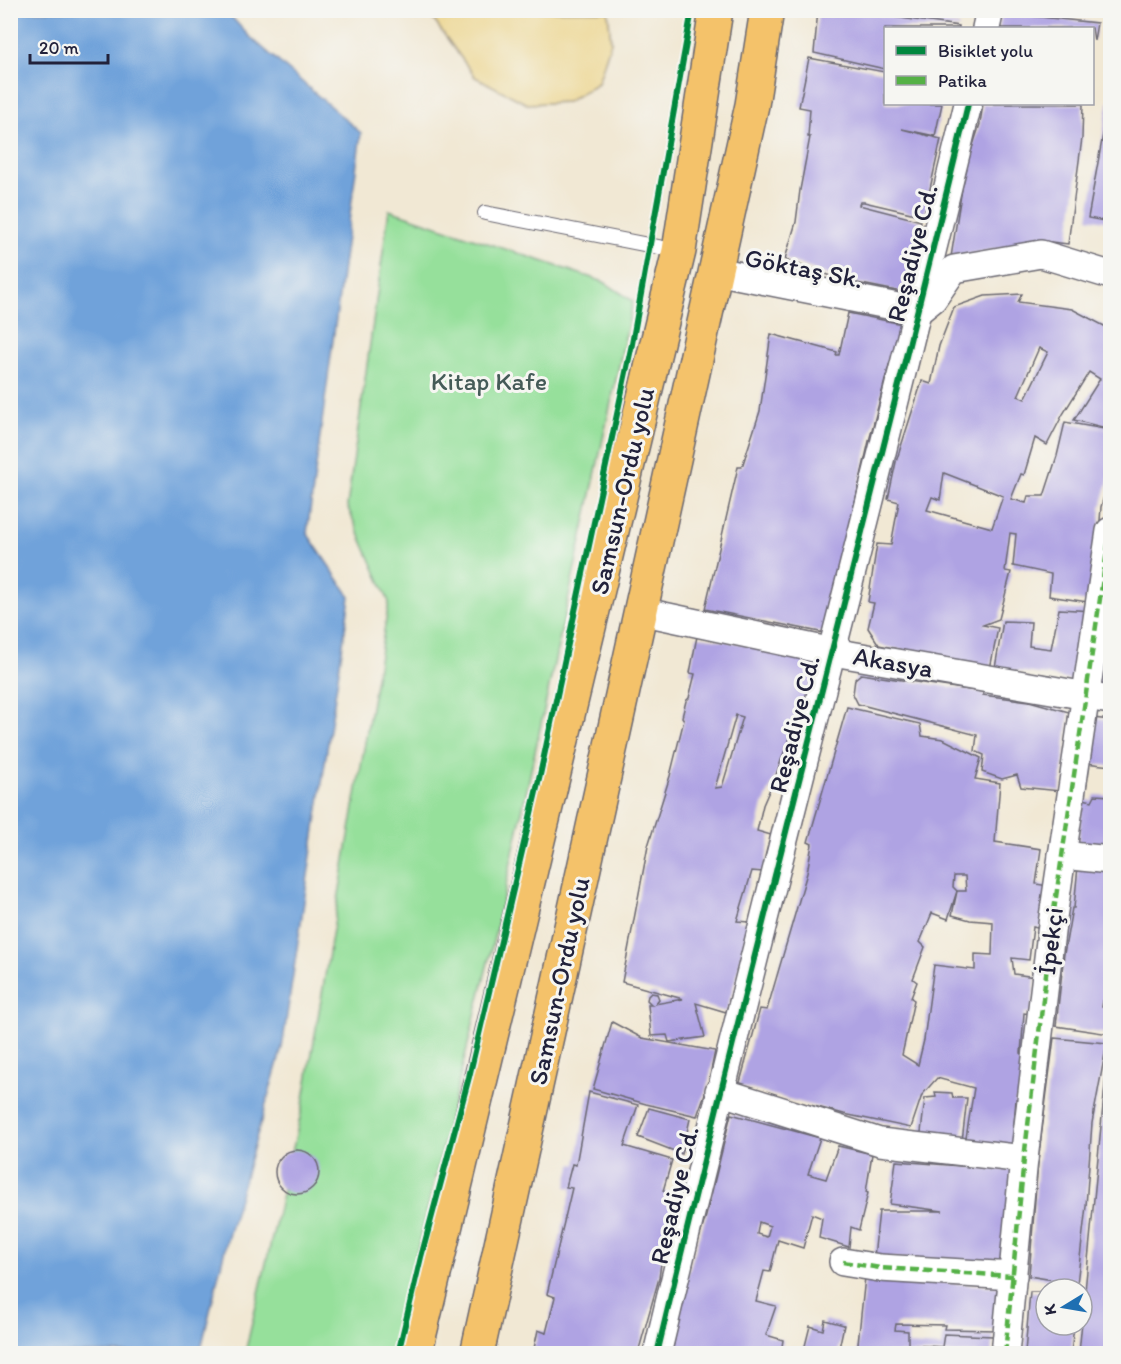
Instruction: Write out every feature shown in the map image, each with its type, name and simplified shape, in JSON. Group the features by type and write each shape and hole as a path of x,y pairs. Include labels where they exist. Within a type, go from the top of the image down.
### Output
{"highway":[{"name":"Samsun-Ordu yolu","path":"415,1353 679,251 717,10"},
{"name":"Samsun-Ordu yolu","path":"477,1353 753,105 767,10"}],"street":[{"path":"986,27 990,10"},
{"name":"Reşadiye Cd.","path":"657,1353 719,1091 833,652 968,105"},
{"path":"918,311 933,299 954,269 1041,254 1110,275"},
{"name":"Göktaş Sk.","path":"716,271 918,311"},
{"name":"İpekçi","path":"1005,1353 1024,1159 1052,924 1062,855 1099,698 1110,531"},
{"name":"Akasya","path":"640,611 833,652 1099,698"},
{"path":"1062,855 1110,860"},
{"path":"719,1091 880,1142 1024,1159"},
{"path":"843,1262 879,1268 1013,1276"}],"lane":[{"path":"485,213 679,251"}],"green space":[{"name":"Kitap Kafe","path":"389,210 604,282 633,301 498,922 392,1353 245,1353 303,1105 389,602 347,506"}],"sand":[{"path":"427,11 608,11 611,42 598,83 567,102 527,104 475,77"}],"water":[{"path":"10,11 226,11 248,35 361,133 307,533 350,597 282,1048 227,1240 200,1353 11,1353"}],"building":[{"path":"818,10 879,10 879,15 959,26 884,27 884,69 814,53"},
{"path":"1002,13 1097,23 1094,41 1094,27 999,27"},
{"path":"809,58 884,72 884,105 942,105 935,136 902,129 941,139 924,216 864,202 860,202 859,205 921,221 907,293 842,280 785,259 796,222 810,137 808,137 810,109 799,107"},
{"path":"1110,101 1110,222 1088,218"},
{"path":"983,105 1083,105 1082,138 1068,244 1043,241 951,257 965,170 980,124"},
{"path":"1022,294 1018,302 1072,309 1110,329 1110,429 1074,420 1100,379 1089,372 1047,445 1035,438 1024,475 1021,474 1011,499 1026,503 1028,496 1044,496 1065,422 1110,430 1110,475 1101,507 1094,603 1049,596 1051,574 1013,566 1016,534 1010,533 1005,571 1011,572 999,619 983,625 998,628 990,669 879,645 868,628 874,603 868,602 877,544 891,545 899,502 888,499 896,462 922,381 931,384 939,346 954,307 985,296","holes":["1039,348 1048,352 1025,399 1018,396","944,473 1003,496 992,528 927,510 932,497 940,500"]},
{"path":"848,313 902,324 893,366 889,365 869,441 825,633 705,609 738,467 742,467 760,411 771,334 837,352 836,355 839,355"},
{"path":"1110,603 1110,687 1094,685"},
{"path":"1059,609 1093,611 1082,683 1047,675 995,668 1003,621 1031,622 1029,646 1051,649"},
{"path":"697,636 765,648 818,663 803,704 807,707 800,735 791,732 763,805 757,831 771,835 763,872 752,871 737,921 749,922 726,1012 696,1003 705,1037 669,1042 667,1035 651,1036 648,1005 652,1005 647,1000 648,996 651,993 657,994 659,999 655,1004 683,999 622,982 648,846 670,776 684,720 682,717 695,674 690,673","holes":["736,715 743,717 722,787 715,788"]},
{"path":"861,674 983,692 983,695 1029,701 1069,712 1060,791 1021,787 1017,775 1002,779 982,772 984,755 975,751 977,735 858,704 853,694 855,679"},
{"path":"847,707 920,724 922,736 943,739 981,758 975,779 1000,783 995,842 1041,849 1036,884 1048,886 1042,929 1033,927 1029,960 1012,958 1014,974 1035,977 1031,1014 1024,1013 1021,1053 1032,1054 1025,1102 1016,1099 1012,1151 965,1144 974,1088 937,1078 922,1095 911,1128 844,1114 739,1086 760,1009 767,1010 807,873 812,844 808,842","holes":["954,876 965,876 966,891 957,891 953,887","957,891 952,915 970,920 993,922 992,955 975,954 975,970 934,965 924,1040 918,1065 902,1055 914,1000 911,998 917,982 913,979 925,947 920,942 932,913 948,919"]},
{"path":"1093,718 1110,720 1110,766 1086,763"},
{"path":"1095,795 1110,796 1110,848 1078,843 1083,799 1092,801"},
{"path":"1078,866 1110,868 1110,1003 1103,1001 1102,1007 1110,1010 1109,1034 1056,1026 1064,954 1072,908 1074,908"},
{"path":"612,1022 642,1038 715,1051 708,1085 697,1116 593,1089"},
{"path":"1054,1038 1107,1043 1092,1123 1078,1277 1029,1276 1038,1161"},
{"path":"1110,1063 1109,1353 1079,1353 1081,1337 1094,1337 1094,1277 1086,1277 1106,1075"},
{"path":"589,1092 638,1105 624,1146 672,1160 663,1191 674,1195 665,1233 659,1278 638,1353 533,1353 538,1330 546,1333 555,1297 547,1294 572,1188 566,1187 572,1164 576,1165"},
{"path":"935,1092 952,1093 953,1098 967,1098 962,1142 920,1141 925,1098 936,1097"},
{"path":"649,1108 690,1119 682,1154 638,1137"},
{"path":"731,1114 820,1138 808,1174 826,1179 838,1146 872,1154 866,1192 868,1193 859,1230 851,1227 849,1247 819,1238 822,1218 812,1214 803,1248 778,1240 770,1272 764,1271 756,1301 776,1306 766,1335 783,1340 781,1353 672,1353 685,1284 706,1216","holes":["759,1222 770,1226 767,1237 757,1234"]},
{"path":"297,1150 312,1157 319,1172 312,1187 297,1194 282,1187 275,1172 282,1157"},
{"path":"896,1161 1012,1170 1003,1266 874,1257 879,1211 943,1211 890,1204"},
{"path":"865,1277 1004,1287 997,1330 944,1329 945,1325 896,1324 895,1330 908,1331 908,1345 942,1347 944,1334 993,1336 991,1353 857,1353"},
{"path":"1030,1292 1034,1292 1034,1337 1073,1337 1071,1353 1025,1353"},
{"path":"825,1320 844,1325 838,1353 791,1353 792,1349 804,1350 810,1326 823,1330"}],"marked path":[{"path":"1005,1354 1024,1159 1052,924 1110,531"},
{"path":"843,1262 880,1268 1013,1276"}],"cycle path":[{"path":"398,1354 421,1257 469,1077 540,775 632,344 692,10"},
{"path":"657,1354 733,1041 968,105"}]}
